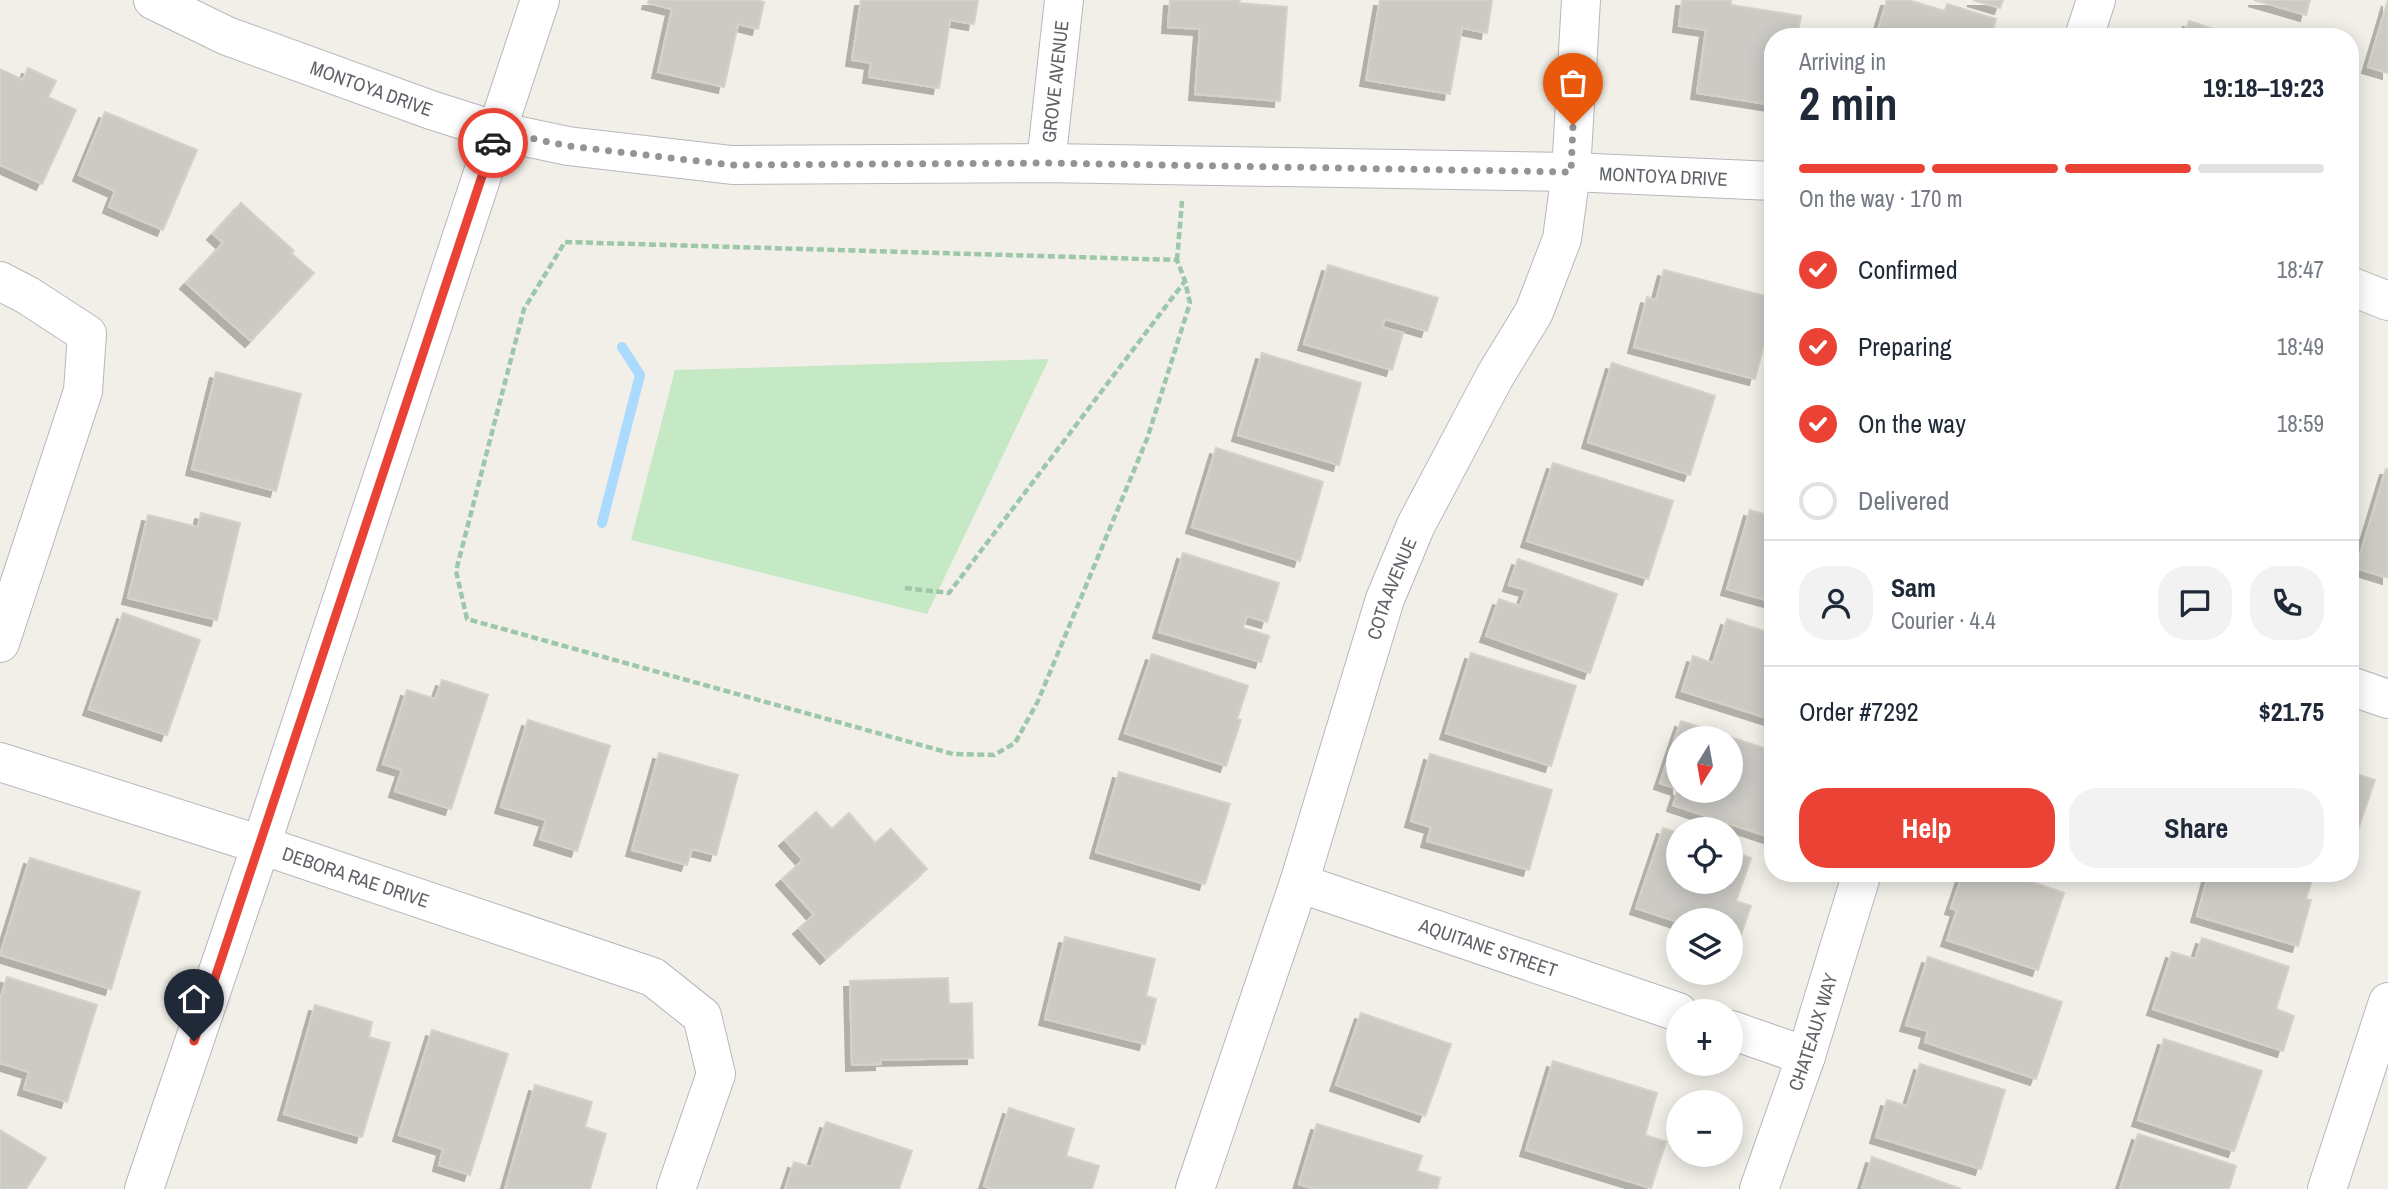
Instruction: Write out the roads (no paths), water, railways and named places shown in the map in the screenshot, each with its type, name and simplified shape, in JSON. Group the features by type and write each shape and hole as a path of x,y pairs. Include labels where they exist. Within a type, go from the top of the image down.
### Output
{"street":[{"name":"MONTOYA DRIVE","path":"153,0 227,36 497,131 568,146 732,165 1046,163 1571,172 1764,181"},
{"path":"144,1189 261,845 540,0"},
{"name":"GROVE AVENUE","path":"1046,163 1063,0"},
{"name":"COTA AVENUE","path":"1195,1189 1299,883 1385,599 1422,513 1494,376 1534,312 1562,239 1571,172 1581,0"},
{"path":"2087,28 2096,0"},
{"path":"0,281 87,334 83,391 0,643"},
{"path":"2359,290 2388,301"},
{"path":"2359,689 2388,699"},
{"name":"DEBORA RAE DRIVE","path":"0,762 261,845 653,977 702,1016 716,1074 676,1189"},
{"name":"CHATEAUX WAY","path":"1759,1189 1806,1056 1859,882"},
{"name":"AQUITANE STREET","path":"1299,883 1666,1008"},
{"path":"2327,1189 2388,1002"},
{"path":"1743,1034 1806,1056"}],"waterway":[{"path":"602,523 640,375 622,347"}]}
